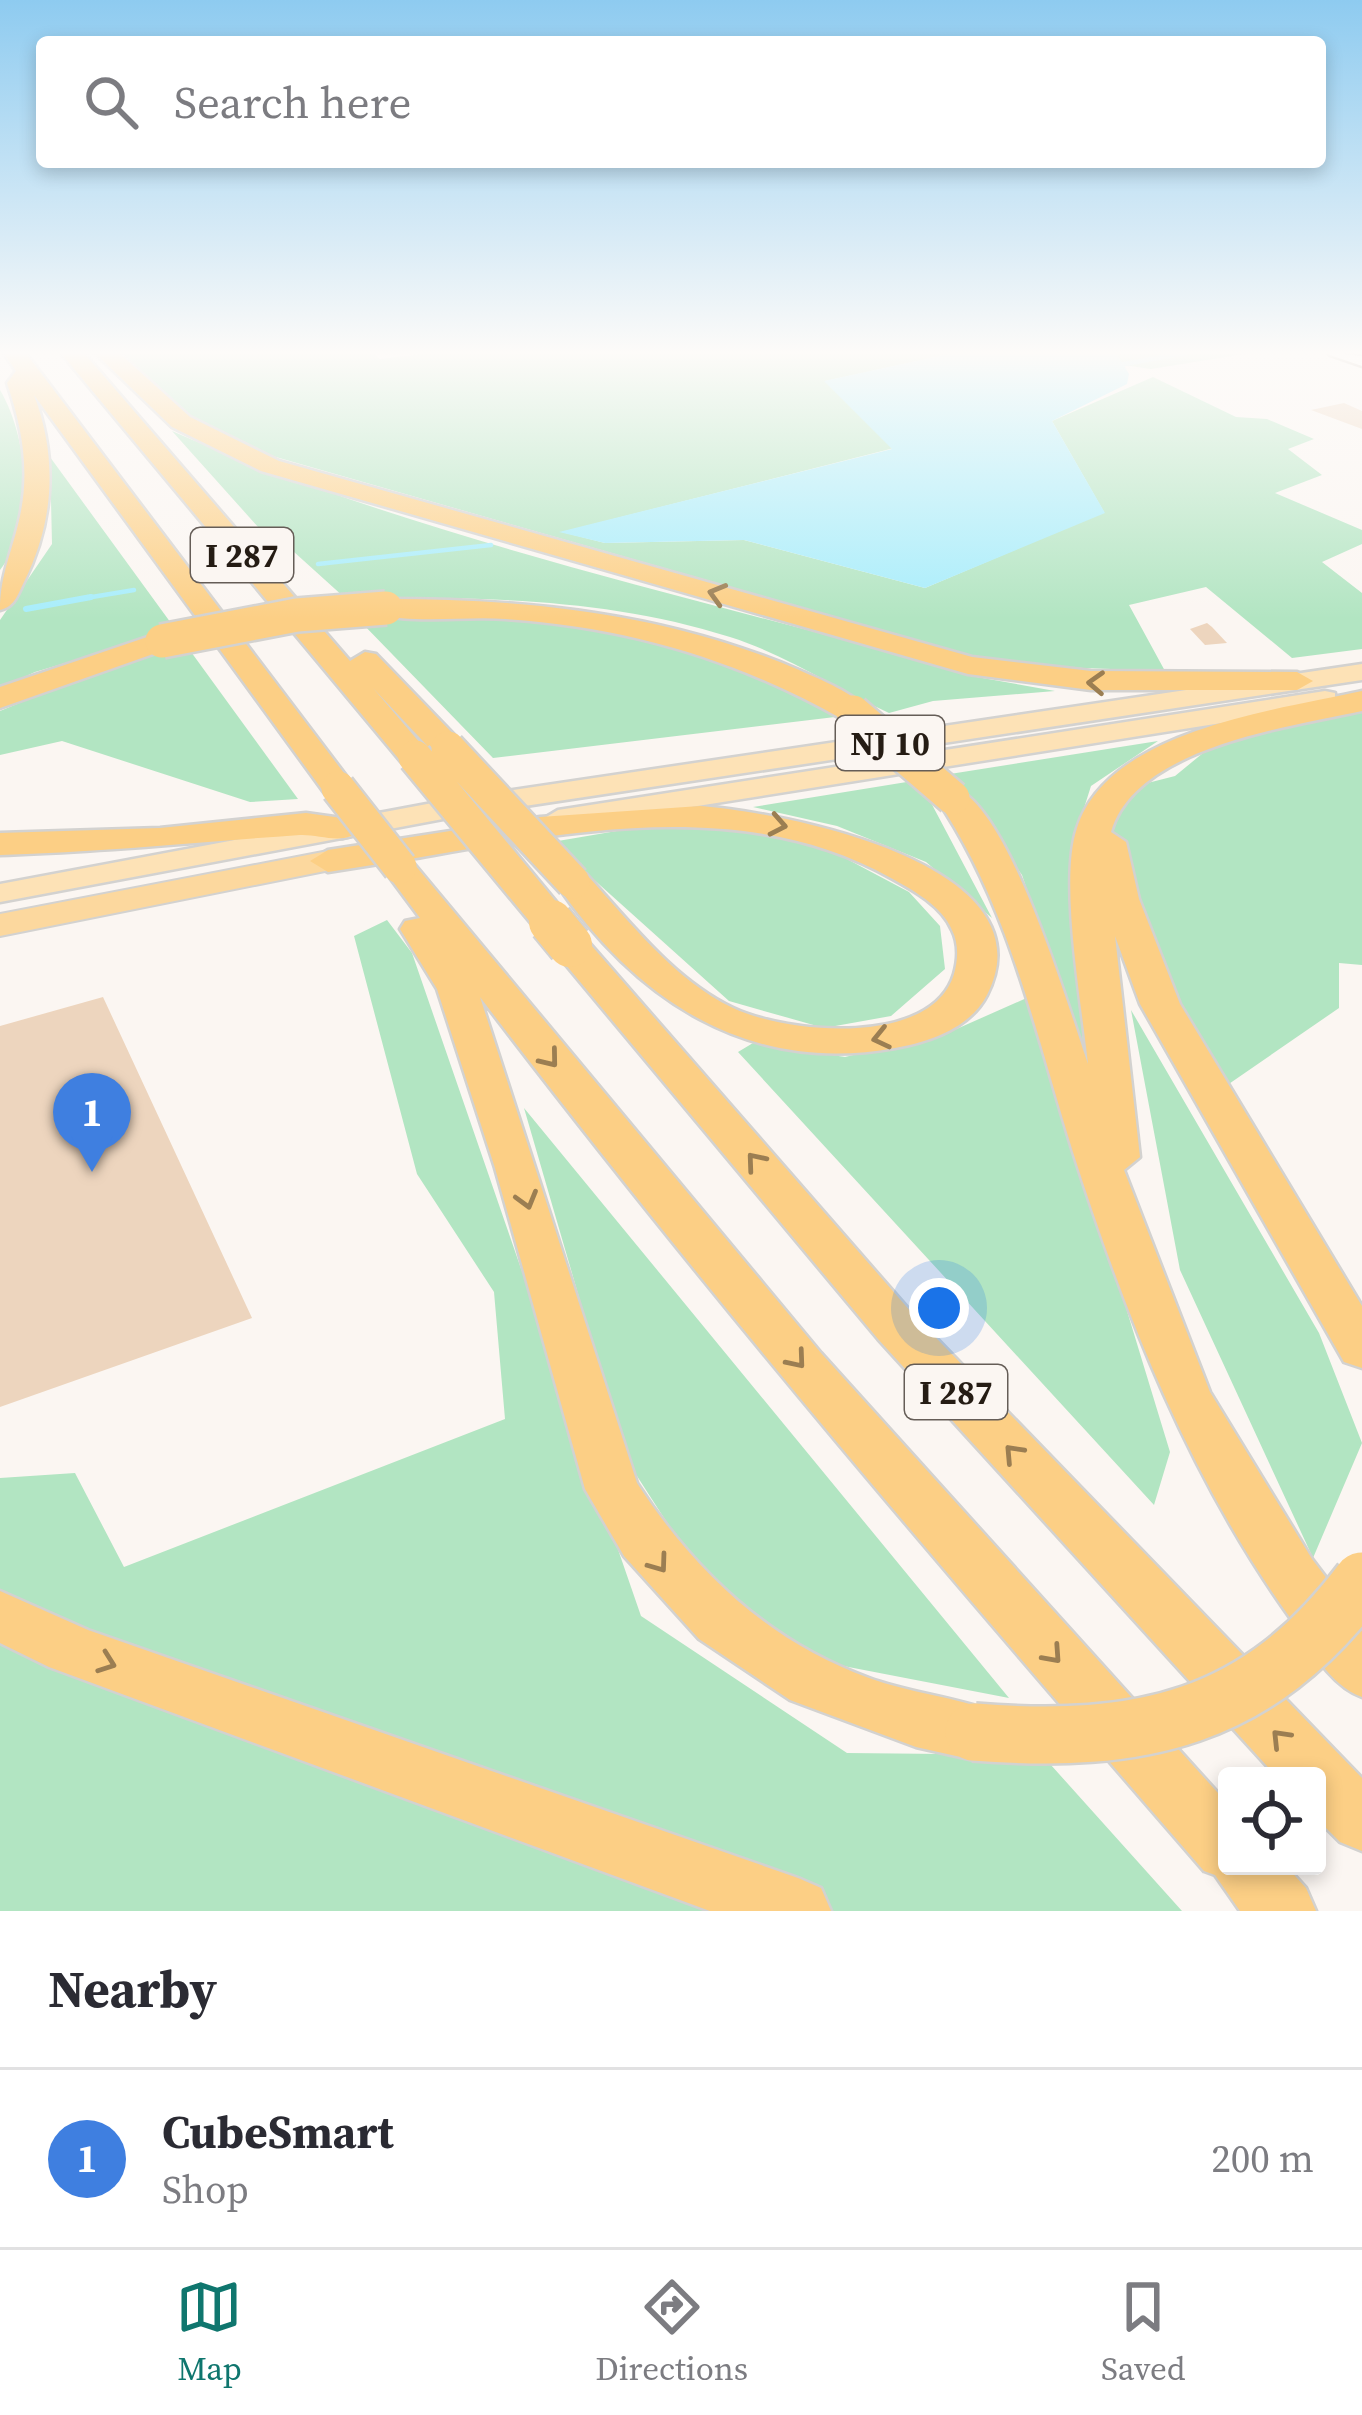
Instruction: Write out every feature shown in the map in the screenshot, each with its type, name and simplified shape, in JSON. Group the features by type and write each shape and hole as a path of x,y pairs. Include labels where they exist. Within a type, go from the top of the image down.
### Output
{"highway":[{"path":"0,601 22,555 41,475 38,441"},
{"name":"I 287","path":"81,441 477,968 882,1460 1218,1839"},
{"name":"I 287","path":"146,441 298,622 335,630 432,753 570,945 895,1326 1205,1661 1362,1821"},
{"path":"220,441 270,466 968,665 1026,677 1105,684 1297,681"},
{"path":"0,698 162,641 268,620 386,608 527,611 659,632 789,676 854,712 934,776 982,838 1011,897 1137,1268 1186,1397 1292,1576 1362,1671"},
{"path":"1137,1268 1112,1127 1087,846 1099,810 1126,782 1183,748 1362,697"},
{"path":"0,844 160,839 306,824 336,844 623,821 718,818 778,824 858,847 936,891 973,935 978,966 972,985 956,1003 910,1030 837,1045 768,1036 716,1016 684,995 573,882 432,753"},
{"path":"1126,782 1112,806 1107,832 1115,880 1142,962 1224,1120 1362,1349"},
{"name":"NJ 10","path":"0,925 336,844"},
{"path":"400,866 422,937 457,989 518,1168 613,1489 657,1561 722,1624 774,1661 830,1690 905,1717 974,1732 1038,1738 1118,1734 1214,1708 1295,1659 1362,1581"},
{"path":"0,1616 70,1649 798,1911"},
{"path":"1251,1875 1283,1911"}],"main road":[{"name":"NJ 10","path":"336,844 1362,672"},
{"name":"NJ 10","path":"0,893 1362,697"}],"green space":[{"path":"0,441 19,441 24,505 12,551 0,570"},
{"path":"181,441 197,441 369,506 571,567 977,677 1055,691 933,701 889,713 770,653 683,624 539,602 345,598 283,542 267,537"},
{"path":"235,441 887,441 894,448 562,532 605,543 744,540 925,588 1104,512 1064,441 1308,441 1288,449 1322,475 1275,493 1362,530 1362,544 1322,562 1362,593 1362,649 1292,658 1206,587 1129,605 1165,671 1004,665 251,450"},
{"path":"50,457 176,630 35,672 0,688 0,620 52,544"},
{"path":"480,613 642,638 753,671 835,717 493,758 359,620"},
{"path":"186,645 298,799 250,802 62,741 0,755 0,711 119,662"},
{"path":"1362,709 1362,965 1339,963 1339,1008 1223,1088 1149,959 1110,842 1114,812 1132,787 1175,776 1214,744"},
{"path":"1158,741 1091,786 1072,846 1084,1059 1022,875 950,774"},
{"path":"919,780 992,918 926,862 837,826 753,807"},
{"path":"646,826 731,826 828,849 909,892 940,926 945,969 891,1016 824,1028 729,1001 552,842"},
{"path":"387,920 412,953 641,1616 847,1753 1042,1755 1182,1911 0,1911 0,1478 75,1473 124,1567 505,1419 494,1292 417,1174 354,936"},
{"path":"1031,996 1170,1452 1154,1505 738,1052 753,1043 845,1057 952,1031"},
{"path":"1131,1010 1319,1333 1362,1443 1313,1558 1180,1270"},
{"path":"524,1108 1009,1698 807,1659 693,1563 626,1459"}],"water":[{"path":"884,441 1064,441 1105,513 925,588 744,540 605,543 559,532 892,449"}],"building":[{"path":"1207,623 1227,643 1205,645 1190,629"},
{"path":"103,997 252,1318 0,1407 0,1026"}],"waterway":[{"path":"318,564 491,545"},
{"path":"82,599 134,590"},
{"path":"82,599 91,597"},
{"path":"26,609 82,599"},
{"path":"74,600 82,599"}],"place":[{"name":"CubeSmart","path":"92,1172"}]}
